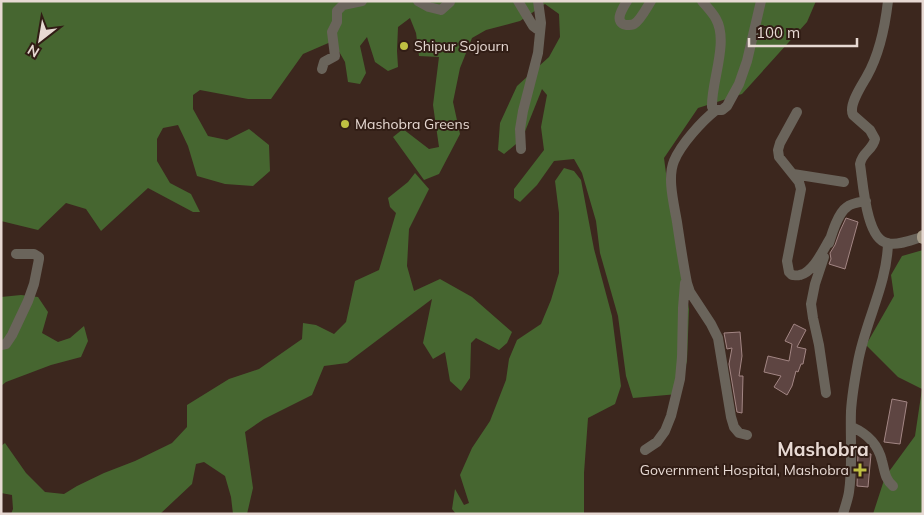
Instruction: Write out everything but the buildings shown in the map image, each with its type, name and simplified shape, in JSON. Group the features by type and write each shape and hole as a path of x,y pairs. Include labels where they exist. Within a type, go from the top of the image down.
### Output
{"street":[{"path":"322,69 324,62 335,56 332,32 337,22 337,11 343,5 362,1"},
{"path":"418,1 429,7 441,10 449,1"},
{"path":"518,1 533,26 538,29 540,27"},
{"path":"521,149 520,129 523,112 538,53 540,27 538,1"},
{"path":"626,1 619,16 622,24 628,26 638,21 651,1"},
{"path":"702,1 717,20 720,28 720,55 711,100 712,107 716,110"},
{"path":"747,435 739,433 734,427 718,338 690,292 686,280 671,174 674,161 682,146 716,110 722,110 727,106 739,84 747,61 761,1"},
{"path":"888,1 876,58 850,108 852,114 870,130 875,139 874,145 865,152 860,164 869,218 873,230 880,239 888,244 922,237"},
{"path":"797,112 778,150 779,156 799,182 801,189 787,261 789,272 792,275 800,276 809,270 831,237"},
{"path":"793,174 844,182"},
{"path":"826,393 811,304 815,284 841,213 848,205 866,201"},
{"path":"843,514 849,494 852,471 853,394 858,361 862,342 880,289 888,256 888,244"},
{"path":"1,345 6,344 9,340 28,301 40,259 34,254 16,254"},
{"path":"645,450 657,442 665,431 671,416 682,357 683,308 686,280"},
{"path":"852,427 861,431 872,440 880,454 886,478 893,486"}],"green space":[{"path":"1,1 816,1 807,22 742,94 698,108 664,158 672,219 689,309 687,361 678,394 633,398 626,376 618,316 600,253 596,221 582,173 574,159 554,161 537,185 520,202 514,198 514,189 544,150 541,127 547,95 542,89 522,139 504,154 498,150 500,123 517,86 549,57 560,37 559,14 545,4 520,21 486,30 472,38 460,68 453,102 460,134 439,174 424,180 393,137 403,129 429,149 439,147 433,105 439,57 419,56 416,33 410,18 398,27 398,67 388,71 375,62 367,37 360,46 366,73 360,84 348,82 345,62 333,41 303,54 271,99 248,99 200,90 193,95 193,109 208,136 227,140 249,129 269,145 270,171 253,186 225,184 197,176 188,146 178,125 163,128 157,139 157,161 170,183 191,194 200,212 193,212 148,188 101,231 86,209 66,203 38,230 1,221"},
{"path":"564,168 574,171 581,180 594,249 612,316 621,386 615,404 588,418 584,473 584,514 456,514 452,509 455,489 464,505 469,503 460,475 472,448 490,421 506,380 509,359 517,340 541,324 551,300 559,273 559,213 555,181"},
{"path":"415,173 429,189 409,229 407,266 414,291 440,279 472,297 512,332 507,343 499,350 476,338 471,343 470,378 461,391 450,381 445,352 433,359 423,343 432,299 347,363 324,366 312,395 264,419 245,432 253,488 247,514 233,514 231,497 225,476 204,462 196,464 192,484 160,514 11,514 13,509 12,495 1,493 1,446 5,443 26,473 45,492 64,494 104,473 135,461 172,443 187,427 187,405 229,379 259,369 302,339 303,323 316,325 334,334 346,322 355,281 379,270 396,213 390,207 388,198 408,182"},
{"path":"923,250 923,514 873,514 885,477 915,436 922,389 898,377 866,345 894,296 891,275 902,256"},
{"path":"21,295 38,297 48,312 42,333 58,342 70,338 84,326 88,341 81,357 51,365 6,382 1,386 1,297"}],"place":[{"name":"Shipur Sojourn","path":"404,46"},
{"name":"Mashobra Greens","path":"345,124"},
{"name":"Government Hospital, Mashobra","path":"860,470"}],"district":[{"name":"Mashobra","path":"823,449"}]}
